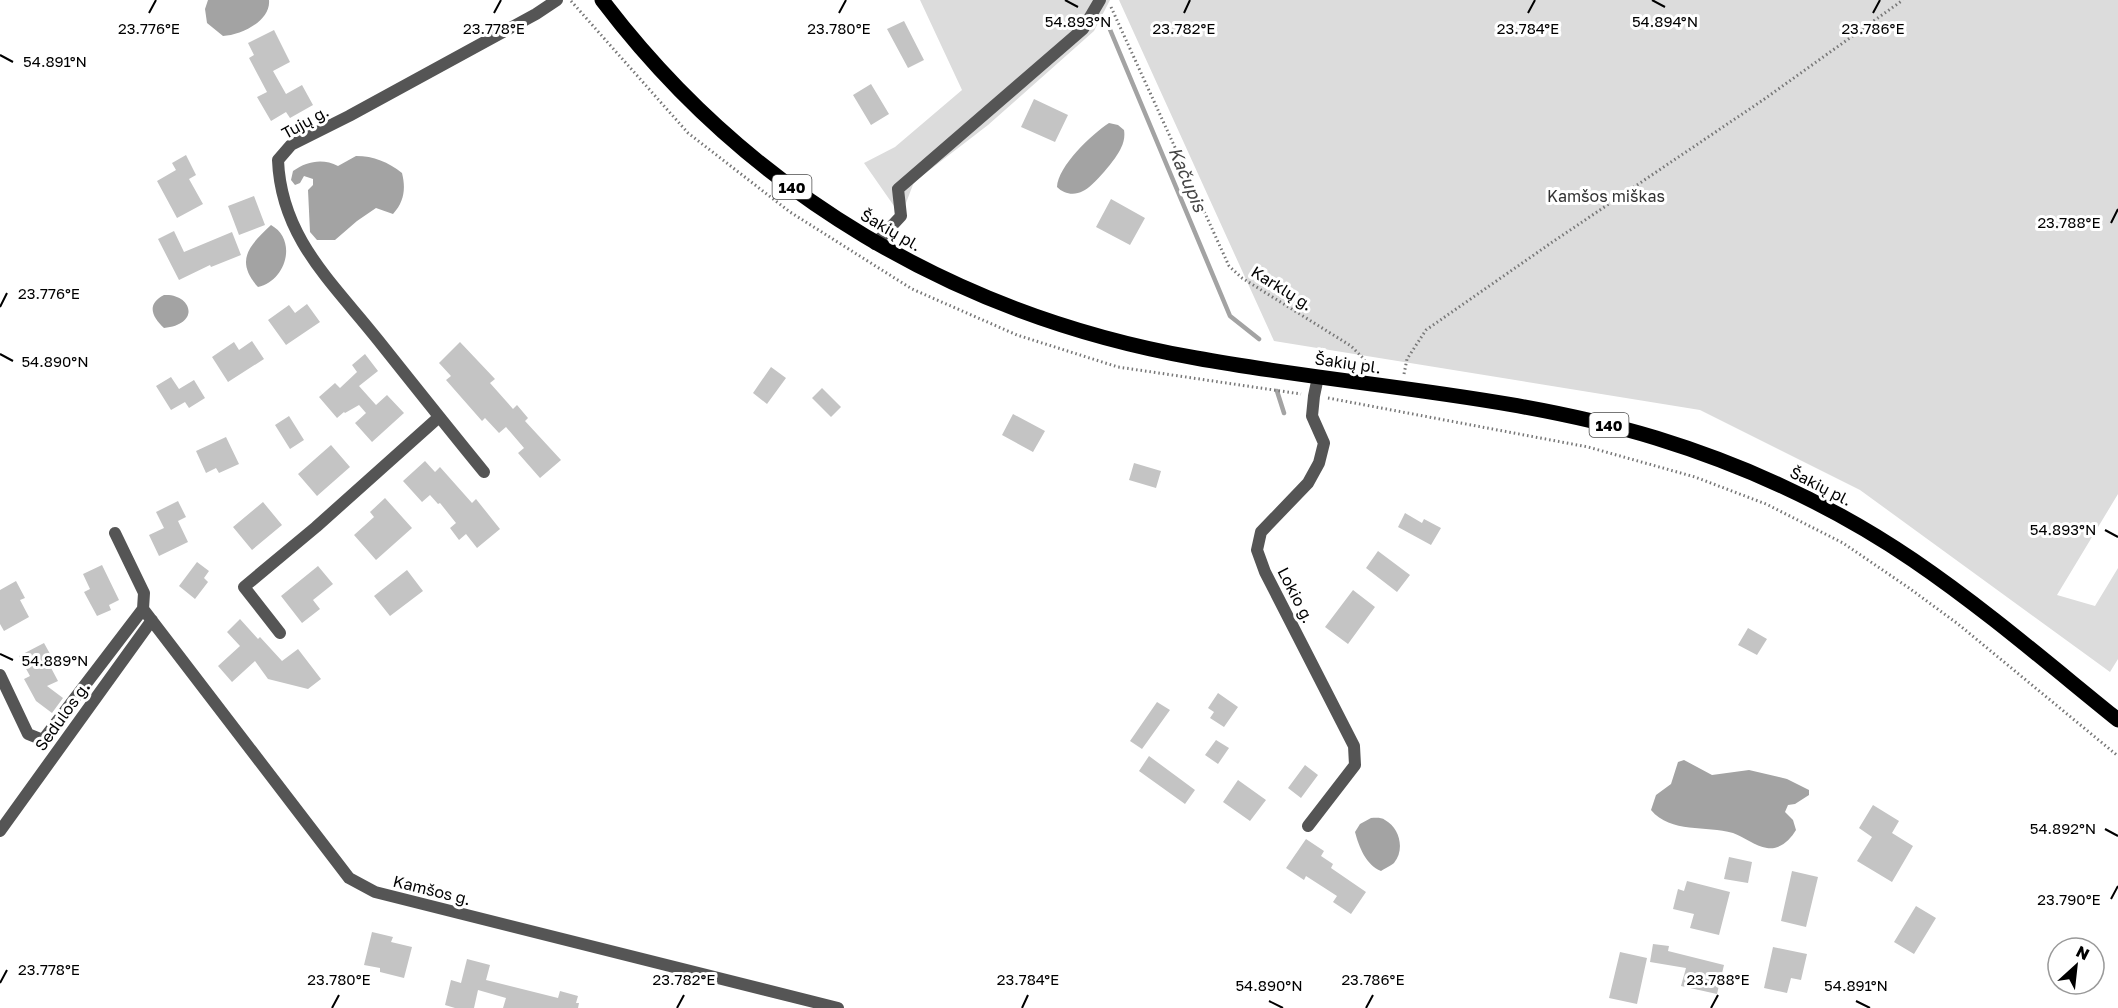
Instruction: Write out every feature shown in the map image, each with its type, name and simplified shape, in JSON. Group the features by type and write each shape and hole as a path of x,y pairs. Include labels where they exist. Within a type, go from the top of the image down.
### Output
{"main road":[{"name":"Šakių pl.","path":"602,0 646,55 722,131 777,176 839,221 875,243 969,290 1026,312 1124,344 1198,359 1537,410 1656,438 1706,455 1766,478 1821,505 1913,560 1995,621 2118,720"}],"street":[{"name":"Tujų g.","path":"484,472 362,319 315,265 296,232 279,183 278,160 291,145 360,111 536,14 557,0"},
{"path":"875,243 901,216 898,189 1083,29 1100,0"},
{"name":"Lokio g.","path":"1308,826 1355,765 1354,746 1265,572 1257,550 1261,532 1308,483 1319,463 1324,443 1312,416 1318,377"},
{"path":"280,633 244,587 316,527 439,417"},
{"path":"0,675 28,734 43,740 143,609 144,593 115,533"},
{"name":"Kamšos g.","path":"143,609 349,878 375,892 838,1008"},
{"name":"Sedulos g.","path":"0,831 152,620"}],"path":[{"name":"Karklų g.","path":"1108,0 1229,266 1242,278 1351,346 1364,359 1368,368 1367,384"},
{"path":"1401,388 1407,359 1426,330 1763,100 1903,0"}],"green space":[{"path":"920,0 1110,0 1094,31 988,125 914,182 901,216 864,163 895,147 962,90"},
{"name":"Kamšos miškas","path":"1119,0 2118,0 2118,494 2057,595 2095,606 2118,568 2118,659 2110,672 1860,490 1700,410 1274,341"}],"shaded area":[{"path":"208,0 269,0 265,14 254,26 223,36 207,23 205,9"},
{"path":"1109,123 1118,125 1124,130 1123,144 1115,158 1098,178 1080,193 1066,193 1057,187 1069,160"},
{"path":"356,156 380,160 402,173 404,190 400,205 393,214 376,208 335,240 317,240 310,232 308,190 313,185 313,179 304,176 300,183 295,185 291,180 293,171 315,162 327,162 338,166"},
{"path":"271,225 284,240 285,259 276,277 258,287 247,269 246,261 251,246"},
{"path":"164,295 181,299 186,304 188,315 184,321 164,328 154,315 153,306"},
{"path":"1684,760 1712,775 1749,770 1787,779 1809,790 1809,795 1795,804 1788,805 1785,812 1793,820 1796,830 1784,844 1767,848 1733,833 1679,826 1659,818 1651,810 1656,795 1671,784 1678,762"},
{"path":"1371,818 1382,818 1390,824 1399,840 1397,858 1393,864 1381,871 1367,860 1355,832 1360,824"}],"building":[{"path":"904,21 924,60 908,68 887,29"},
{"path":"274,30 290,62 273,71 286,94 302,85 313,105 290,118 286,112 271,121 257,97 267,92 249,58 254,55 248,43"},
{"path":"871,84 889,114 871,125 853,95"},
{"path":"1034,99 1068,115 1055,142 1021,127"},
{"path":"186,155 196,175 189,179 203,204 177,218 157,181 176,170 172,163"},
{"path":"254,196 265,225 239,235 228,206"},
{"path":"1111,199 1145,218 1130,245 1096,227"},
{"path":"174,231 184,252 232,232 241,255 211,267 210,265 179,280 158,239"},
{"path":"307,304 320,322 286,345 268,320 289,305 295,313"},
{"path":"252,341 264,359 228,382 212,357 234,342 239,350"},
{"path":"460,342 495,379 490,383 513,409 517,405 528,418 525,421 561,460 540,478 518,453 524,448 506,427 499,433 485,418 482,421 446,380 451,376 439,363"},
{"path":"365,354 378,371 359,386 376,405 387,395 404,413 372,442 355,423 366,413 359,405 337,418 319,397 335,383 340,388 357,372 352,365"},
{"path":"771,367 786,378 767,404 753,393"},
{"path":"171,377 179,389 194,380 205,398 189,408 185,402 171,410 156,386"},
{"path":"822,388 841,407 831,417 812,398"},
{"path":"1013,414 1045,431 1033,452 1002,435"},
{"path":"289,416 304,440 290,449 275,425"},
{"path":"226,437 239,464 219,473 216,468 206,473 196,451"},
{"path":"331,445 350,467 317,496 298,474"},
{"path":"425,461 435,472 440,467 472,503 476,499 500,529 477,548 466,534 459,540 450,528 456,523 440,503 438,504 430,495 422,502 403,481"},
{"path":"1134,463 1161,471 1156,488 1129,480"},
{"path":"385,498 412,528 376,560 354,535 374,517 370,512"},
{"path":"178,501 186,517 178,521 188,542 159,556 149,535 164,528 156,512"},
{"path":"263,502 282,525 252,550 233,527"},
{"path":"1405,513 1422,523 1424,519 1441,528 1431,545 1398,527"},
{"path":"1378,551 1410,575 1397,592 1366,568"},
{"path":"197,562 209,571 204,578 208,582 195,599 179,586"},
{"path":"102,565 119,600 109,605 111,610 97,616 84,592 90,589 83,574"},
{"path":"318,566 333,584 313,600 320,609 302,623 281,596"},
{"path":"407,570 423,591 390,616 374,596"},
{"path":"16,581 25,598 20,600 29,617 4,631 0,624 0,590"},
{"path":"1353,590 1375,607 1348,644 1325,627"},
{"path":"240,619 282,661 298,649 321,679 308,689 268,679 255,661 232,682 218,666 240,646 227,632"},
{"path":"1748,628 1767,639 1757,655 1738,645"},
{"path":"44,643 54,661 49,664 58,681 47,686 63,698 52,713 36,701 24,679 30,676 19,656"},
{"path":"1218,693 1238,707 1224,727 1210,718 1214,712 1208,708"},
{"path":"1157,702 1170,710 1142,749 1130,741"},
{"path":"1216,740 1229,748 1218,764 1205,755"},
{"path":"1149,756 1195,790 1185,804 1139,771"},
{"path":"1305,765 1318,775 1301,798 1288,788"},
{"path":"1238,780 1266,800 1250,821 1223,802"},
{"path":"1873,805 1899,821 1892,833 1913,846 1892,882 1857,861 1872,837 1859,828"},
{"path":"1306,839 1324,851 1321,856 1333,864 1331,868 1366,892 1351,914 1333,902 1337,896 1306,876 1304,880 1286,868"},
{"path":"1729,857 1752,862 1748,883 1724,879"},
{"path":"1792,871 1818,877 1806,927 1781,921"},
{"path":"1687,881 1730,892 1719,935 1690,928 1694,914 1673,909 1678,889 1684,891"},
{"path":"1916,906 1936,918 1914,954 1894,942"},
{"path":"372,932 393,937 391,942 412,947 404,978 380,972 380,968 364,965"},
{"path":"1653,944 1669,946 1668,951 1724,965 1717,994 1681,986 1686,968 1650,962"},
{"path":"1773,947 1807,954 1801,980 1791,978 1787,993 1764,988"},
{"path":"1620,952 1647,958 1637,1004 1609,998"},
{"path":"467,959 490,965 486,980 558,998 560,991 578,996 576,1003 579,1003 578,1008 503,1008 506,998 478,990 474,1008 455,1008 445,1005 451,980 461,983"}],"waterway":[{"name":"Kačupis","path":"1106,20 1230,316 1259,339"},
{"name":"Kačupis","path":"1277,391 1284,413"}]}
